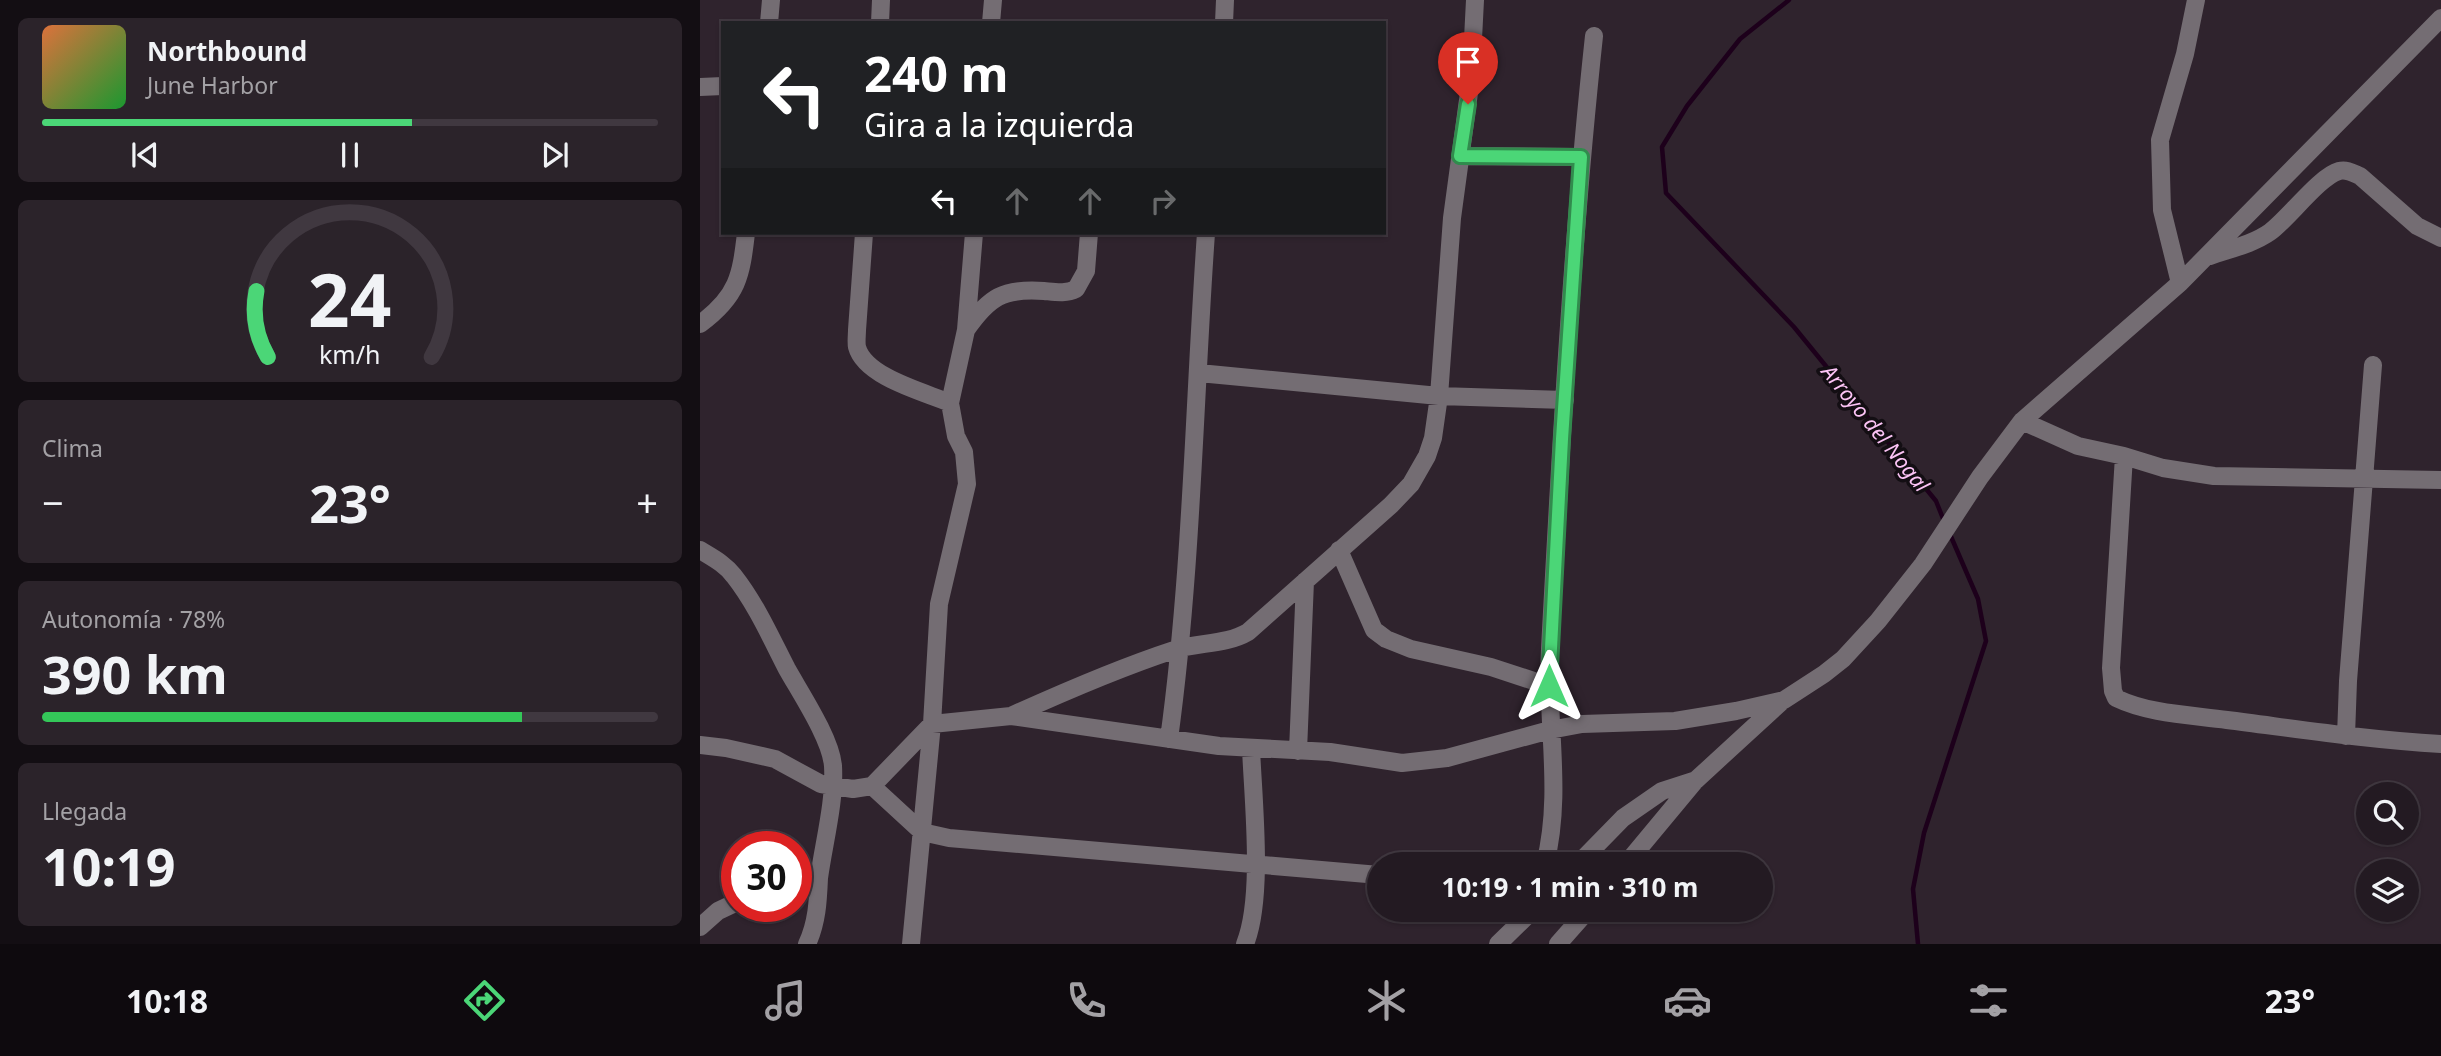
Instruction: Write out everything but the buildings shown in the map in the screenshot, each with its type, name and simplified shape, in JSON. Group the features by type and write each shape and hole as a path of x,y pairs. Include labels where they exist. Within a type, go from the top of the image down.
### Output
{"street":[{"path":"769,21 771,0"},
{"path":"880,21 881,0"},
{"path":"991,21 993,0"},
{"path":"1224,21 1225,0"},
{"path":"1011,716 1124,666 1180,648 1241,636 1260,624 1391,505 1421,470 1433,438 1439,396 1452,218 1471,78 1475,0"},
{"path":"2180,283 2162,210 2160,140 2185,54 2196,0"},
{"path":"1636,852 1696,780 1784,700 1843,659 1878,621 1923,564 2022,421 2180,283 2441,18"},
{"path":"1548,852 1555,799 1549,660 1581,157 1594,36"},
{"path":"700,87 721,86"},
{"path":"1460,156 1581,157"},
{"path":"2207,257 2269,233 2322,183 2339,171 2349,171 2360,176 2417,226 2441,238"},
{"path":"700,324 737,286 746,235"},
{"path":"864,235 857,330 857,346 861,355 879,374 950,403"},
{"path":"911,944 932,724 939,604 967,484 964,452 956,436 950,403 967,330 974,235"},
{"path":"967,330 987,304 1011,291 1060,292 1076,289 1086,271 1089,235"},
{"path":"1169,739 1180,648 1206,235"},
{"path":"2346,736 2373,365"},
{"path":"1199,373 1439,396 1565,400"},
{"path":"2022,421 2078,446 2162,468 2214,476 2441,480"},
{"path":"2124,456 2111,668 2116,698 2154,709 2346,736 2441,744"},
{"path":"700,550 734,575 759,616 827,744 833,763 817,914 807,944"},
{"path":"1339,550 1374,630 1386,639 1410,649 1491,667 1549,686"},
{"path":"1298,751 1305,581"},
{"path":"700,746 775,758 821,783 853,789 872,786 932,724 1011,716 1169,739 1251,748 1341,753 1402,763 1479,751 1550,730 1612,722 1686,719 1784,700"},
{"path":"1245,944 1251,920 1255,864 1251,748"},
{"path":"1590,852 1641,804 1662,791 1696,780"},
{"path":"872,786 922,832 976,841 1367,874"},
{"path":"812,880 819,878"},
{"path":"700,927 721,910"},
{"path":"914,922 920,944"},
{"path":"1498,944 1521,922"},
{"path":"1558,944 1577,922"}],"waterway":[{"name":"Arroyo del Nogal","path":"1789,0 1740,39 1687,106 1662,147 1666,193 1794,327 1936,501 1944,521"},
{"name":"Arroyo del Nogal","path":"1918,944 1913,889 1924,833 1986,641 1978,599 1949,532"}],"route":[{"path":"1468,104 1460,156 1581,157 1549,686"}]}
